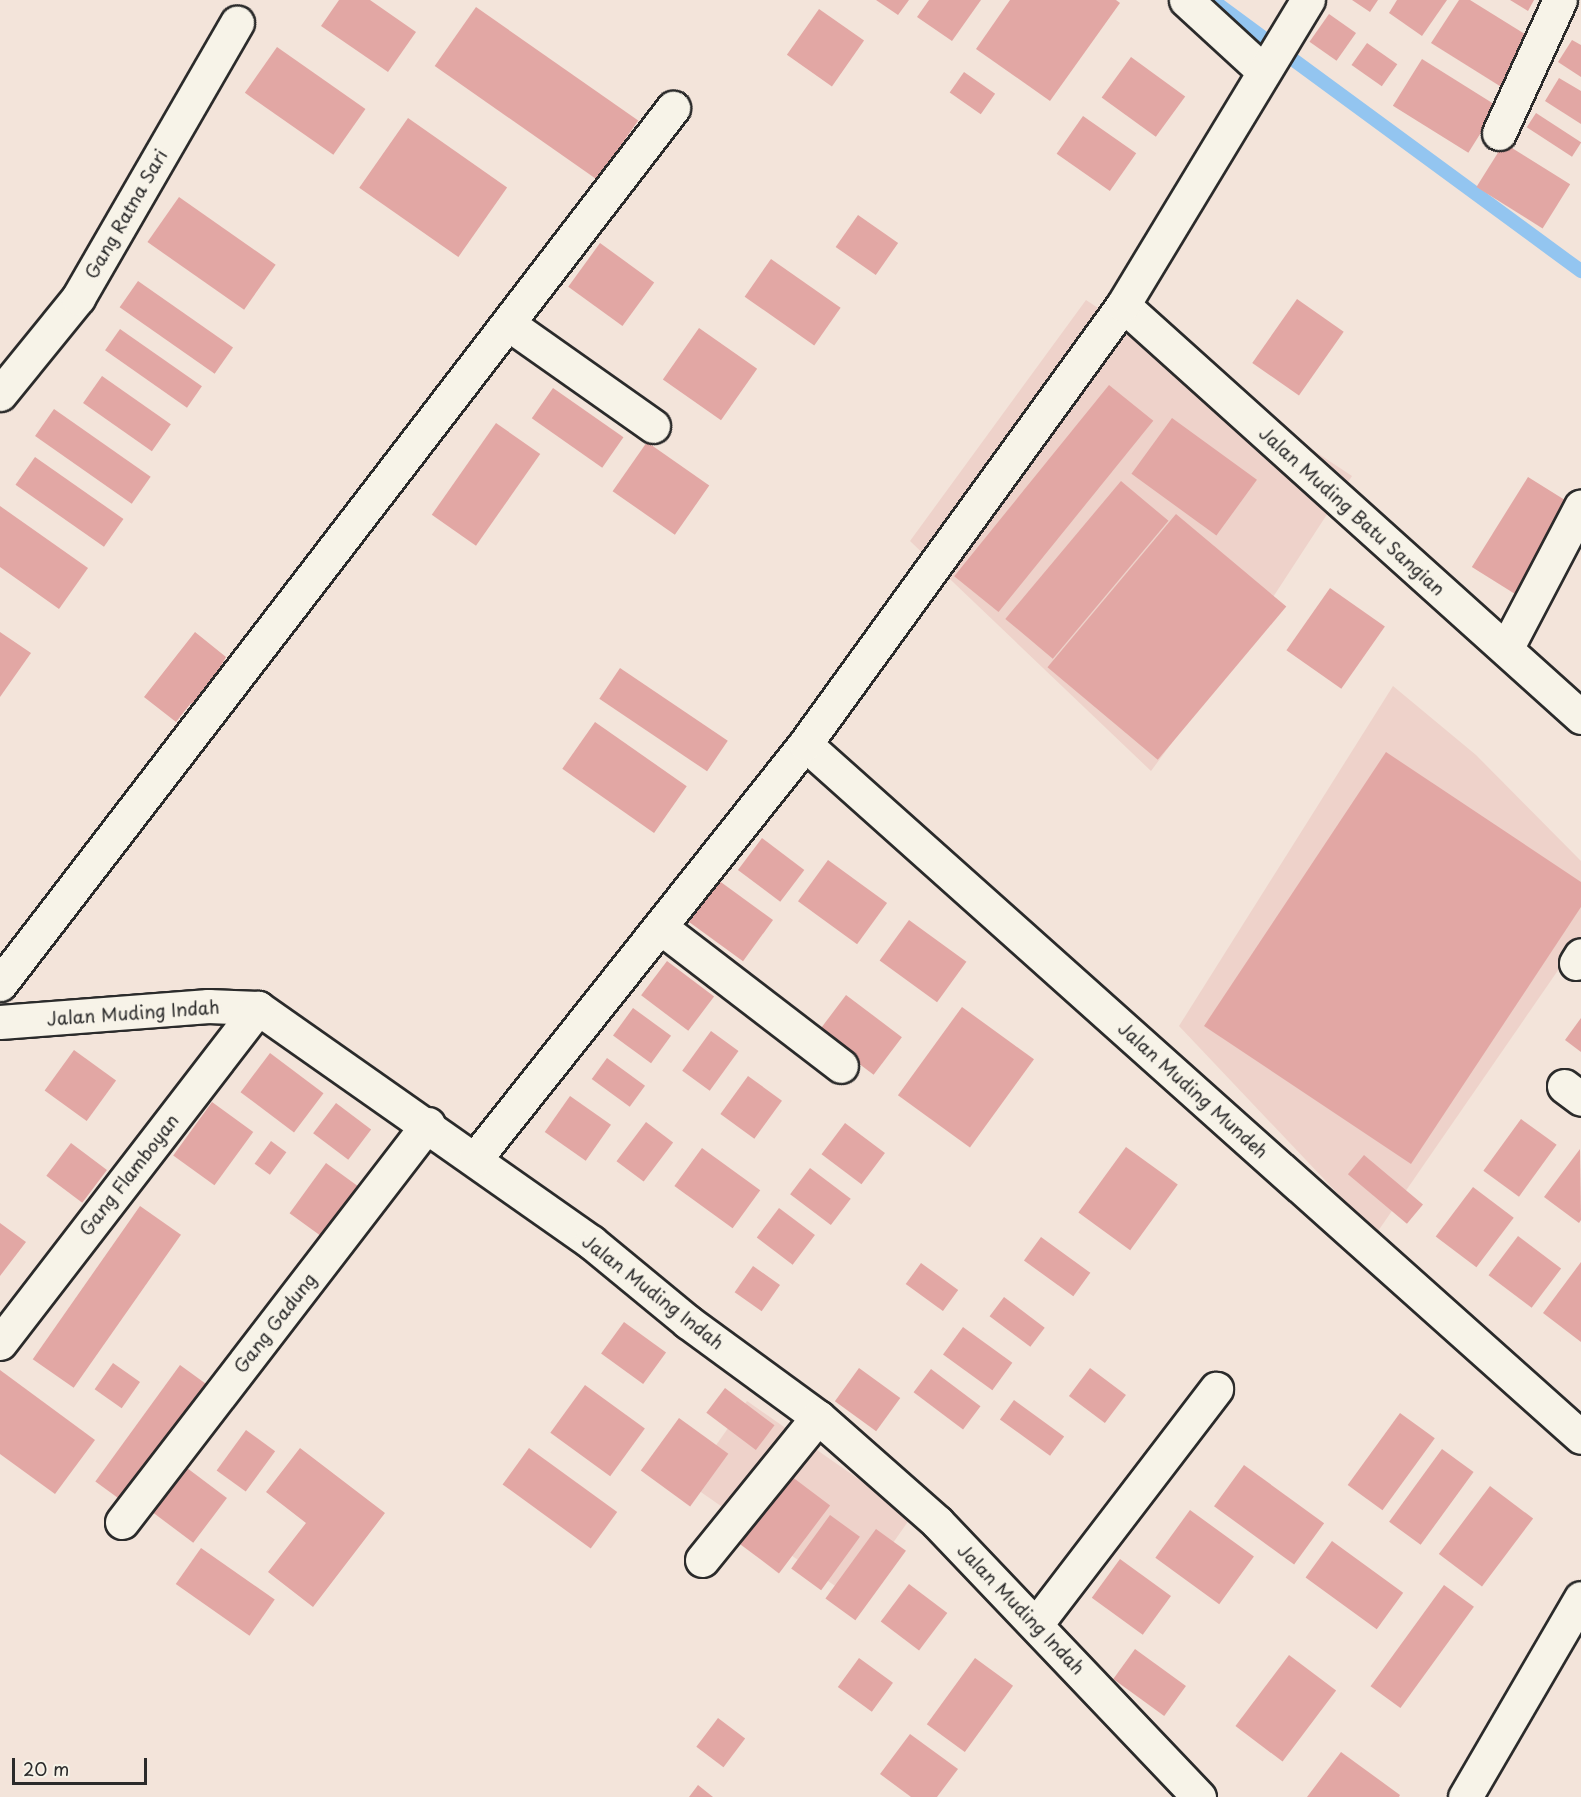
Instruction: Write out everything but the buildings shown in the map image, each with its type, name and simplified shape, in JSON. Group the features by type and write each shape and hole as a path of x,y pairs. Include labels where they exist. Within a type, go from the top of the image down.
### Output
{"street":[{"path":"1186,0 1262,69"},
{"path":"475,1159 804,744 1123,305 1262,69 1308,0"},
{"path":"1499,133 1560,0"},
{"name":"Gang Ratna Sari","path":"0,394 78,298 237,23"},
{"path":"0,984 510,325 673,108"},
{"name":"Jalan Muding Batu Sangian","path":"1123,305 1581,717"},
{"path":"510,325 653,426"},
{"path":"1506,649 1581,506"},
{"name":"Jalan Muding Mundeh","path":"804,744 1581,1437"},
{"path":"660,927 841,1065"},
{"name":"Jalan Muding Indah","path":"0,1022 208,1006 258,1008 428,1124 818,1417 937,1522 1037,1623 1199,1797"},
{"name":"Gang Flamboyan","path":"0,1343 258,1008"},
{"name":"Gang Gadung","path":"122,1522 428,1124"},
{"path":"1037,1623 1216,1389"},
{"path":"702,1560 818,1417"},
{"path":"1466,1797 1581,1598"}],"shaded area":[{"path":"1086,300 1352,476 1221,677 1151,771 910,541"},
{"path":"1393,686 1476,755 1581,861 1581,937 1376,1234 1179,1026"},
{"path":"747,1401 912,1516 854,1599 689,1484"}],"waterway":[{"path":"1212,0 1581,271"}]}
